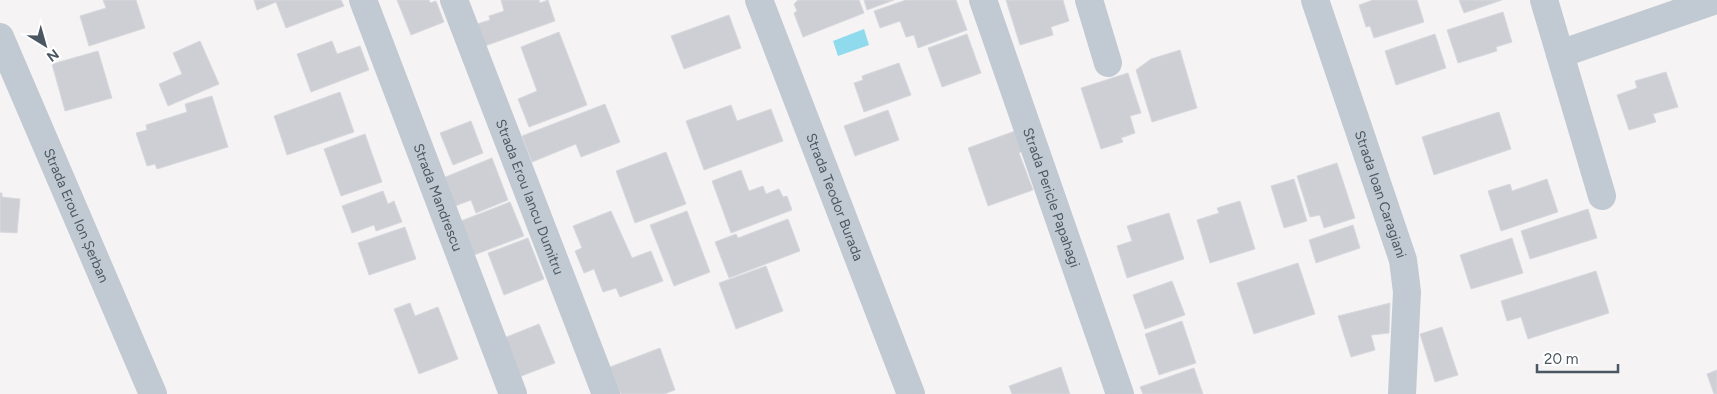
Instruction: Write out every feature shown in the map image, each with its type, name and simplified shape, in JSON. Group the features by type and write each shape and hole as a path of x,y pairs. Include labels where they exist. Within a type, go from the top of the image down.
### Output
{"street":[{"name":"Strada Mandrescu","path":"363,0 513,394"},
{"name":"Strada Erou Iancu Dumitru","path":"454,0 606,394"},
{"name":"Strada Teodor Burada","path":"759,0 911,394"},
{"name":"Strada Pericle Papahagi","path":"983,0 1120,394"},
{"path":"1089,0 1108,63"},
{"name":"Strada Ioan Caragiani","path":"1315,0 1403,260 1407,292 1402,394"},
{"path":"1544,0 1602,196"},
{"path":"1560,54 1716,0"},
{"name":"Strada Erou Ion Șerban","path":"0,37 153,394"}],"water":[{"path":"864,29 869,45 838,56 833,41"}],"building":[{"path":"103,0 136,0 145,28 89,46 80,16 106,8"},
{"path":"254,0 341,0 344,6 286,28 276,2 257,10"},
{"path":"397,0 429,0 430,3 436,1 444,22 411,35"},
{"path":"501,0 539,0 540,3 548,0 555,21 485,46 477,24 490,20 489,16 504,11"},
{"path":"798,0 859,0 864,13 803,37 794,13 797,11 794,4"},
{"path":"864,0 894,0 867,10"},
{"path":"906,0 956,0 967,30 918,48 914,35 906,37 900,21 880,28 874,11"},
{"path":"1006,0 1063,0 1069,21 1051,27 1053,35 1020,45"},
{"path":"1373,0 1417,0 1424,22 1374,38 1370,26 1366,27 1359,5"},
{"path":"1459,0 1502,0 1464,13"},
{"path":"1503,12 1512,42 1496,47 1497,51 1458,63 1447,30"},
{"path":"729,15 741,48 684,69 671,36"},
{"path":"559,32 587,105 529,127 518,99 537,91 521,47"},
{"path":"967,34 981,73 942,87 928,48"},
{"path":"1435,34 1446,68 1396,85 1385,51"},
{"path":"200,41 219,84 168,106 159,84 182,74 173,53"},
{"path":"332,41 337,54 360,46 369,70 311,92 297,54"},
{"path":"1180,50 1197,108 1152,122 1136,70 1151,59"},
{"path":"98,51 112,98 65,111 52,64"},
{"path":"899,63 911,95 864,112 854,83 863,80 862,76"},
{"path":"1666,72 1678,107 1653,114 1656,122 1629,130 1617,95 1637,88 1635,81"},
{"path":"1128,73 1141,113 1130,116 1135,133 1121,138 1123,142 1101,149 1081,88"},
{"path":"340,92 354,132 287,155 274,116"},
{"path":"212,96 228,147 157,169 155,164 147,166 136,133 147,130 146,125 187,112 185,104"},
{"path":"605,104 620,142 581,157 576,144 532,162 522,136"},
{"path":"731,105 737,121 771,109 783,141 704,170 686,121"},
{"path":"888,110 899,140 855,156 844,126"},
{"path":"1499,112 1511,149 1434,175 1422,137"},
{"path":"471,121 483,153 453,165 440,133"},
{"path":"1015,131 1022,151 1019,153 1033,190 988,206 968,148"},
{"path":"365,134 382,182 341,196 324,149"},
{"path":"666,152 686,204 635,223 616,171"},
{"path":"492,158 508,200 476,213 471,200 455,206 443,178"},
{"path":"1337,163 1355,218 1324,228 1320,215 1310,217 1297,176"},
{"path":"741,170 749,191 763,186 766,194 779,189 783,197 787,196 792,210 731,233 712,181"},
{"path":"1294,179 1307,221 1284,228 1271,186"},
{"path":"1547,179 1558,212 1501,231 1488,191 1510,184 1512,191"},
{"path":"383,191 388,204 394,201 402,222 376,231 374,225 352,233 342,206"},
{"path":"0,193 2,193 2,197 20,199 17,233 0,232"},
{"path":"1240,201 1255,249 1210,263 1197,220 1219,213 1217,208"},
{"path":"510,202 524,236 474,255 461,221"},
{"path":"1588,209 1597,238 1530,259 1521,231"},
{"path":"611,211 632,258 651,251 663,281 620,297 616,288 603,292 594,269 584,273 575,251 582,248 573,226"},
{"path":"687,211 710,272 674,286 650,225"},
{"path":"1169,213 1184,259 1127,278 1117,246 1132,241 1127,226"},
{"path":"788,219 800,251 729,278 715,242 736,234 738,238"},
{"path":"1353,225 1360,248 1316,263 1309,240"},
{"path":"405,227 416,259 369,275 358,243"},
{"path":"528,238 544,279 504,295 488,253"},
{"path":"1512,238 1523,273 1471,289 1460,255"},
{"path":"1298,263 1315,314 1254,334 1237,283"},
{"path":"766,266 783,311 736,329 719,283"},
{"path":"1596,271 1609,313 1528,339 1521,317 1507,321 1501,301"},
{"path":"1172,281 1185,315 1145,329 1133,295"},
{"path":"410,303 415,316 438,307 458,359 419,374 394,309"},
{"path":"1390,303 1389,333 1371,335 1375,350 1351,357 1338,316"},
{"path":"1182,321 1196,363 1159,375 1145,334"},
{"path":"539,324 555,363 519,377 504,338"},
{"path":"1442,327 1458,375 1435,382 1420,334"},
{"path":"660,348 675,390 664,394 621,394 610,367"},
{"path":"1061,367 1070,394 1012,394 1009,386"},
{"path":"1194,368 1203,394 1143,394 1140,387"},
{"path":"1717,370 1717,394 1714,394 1707,374"}]}
